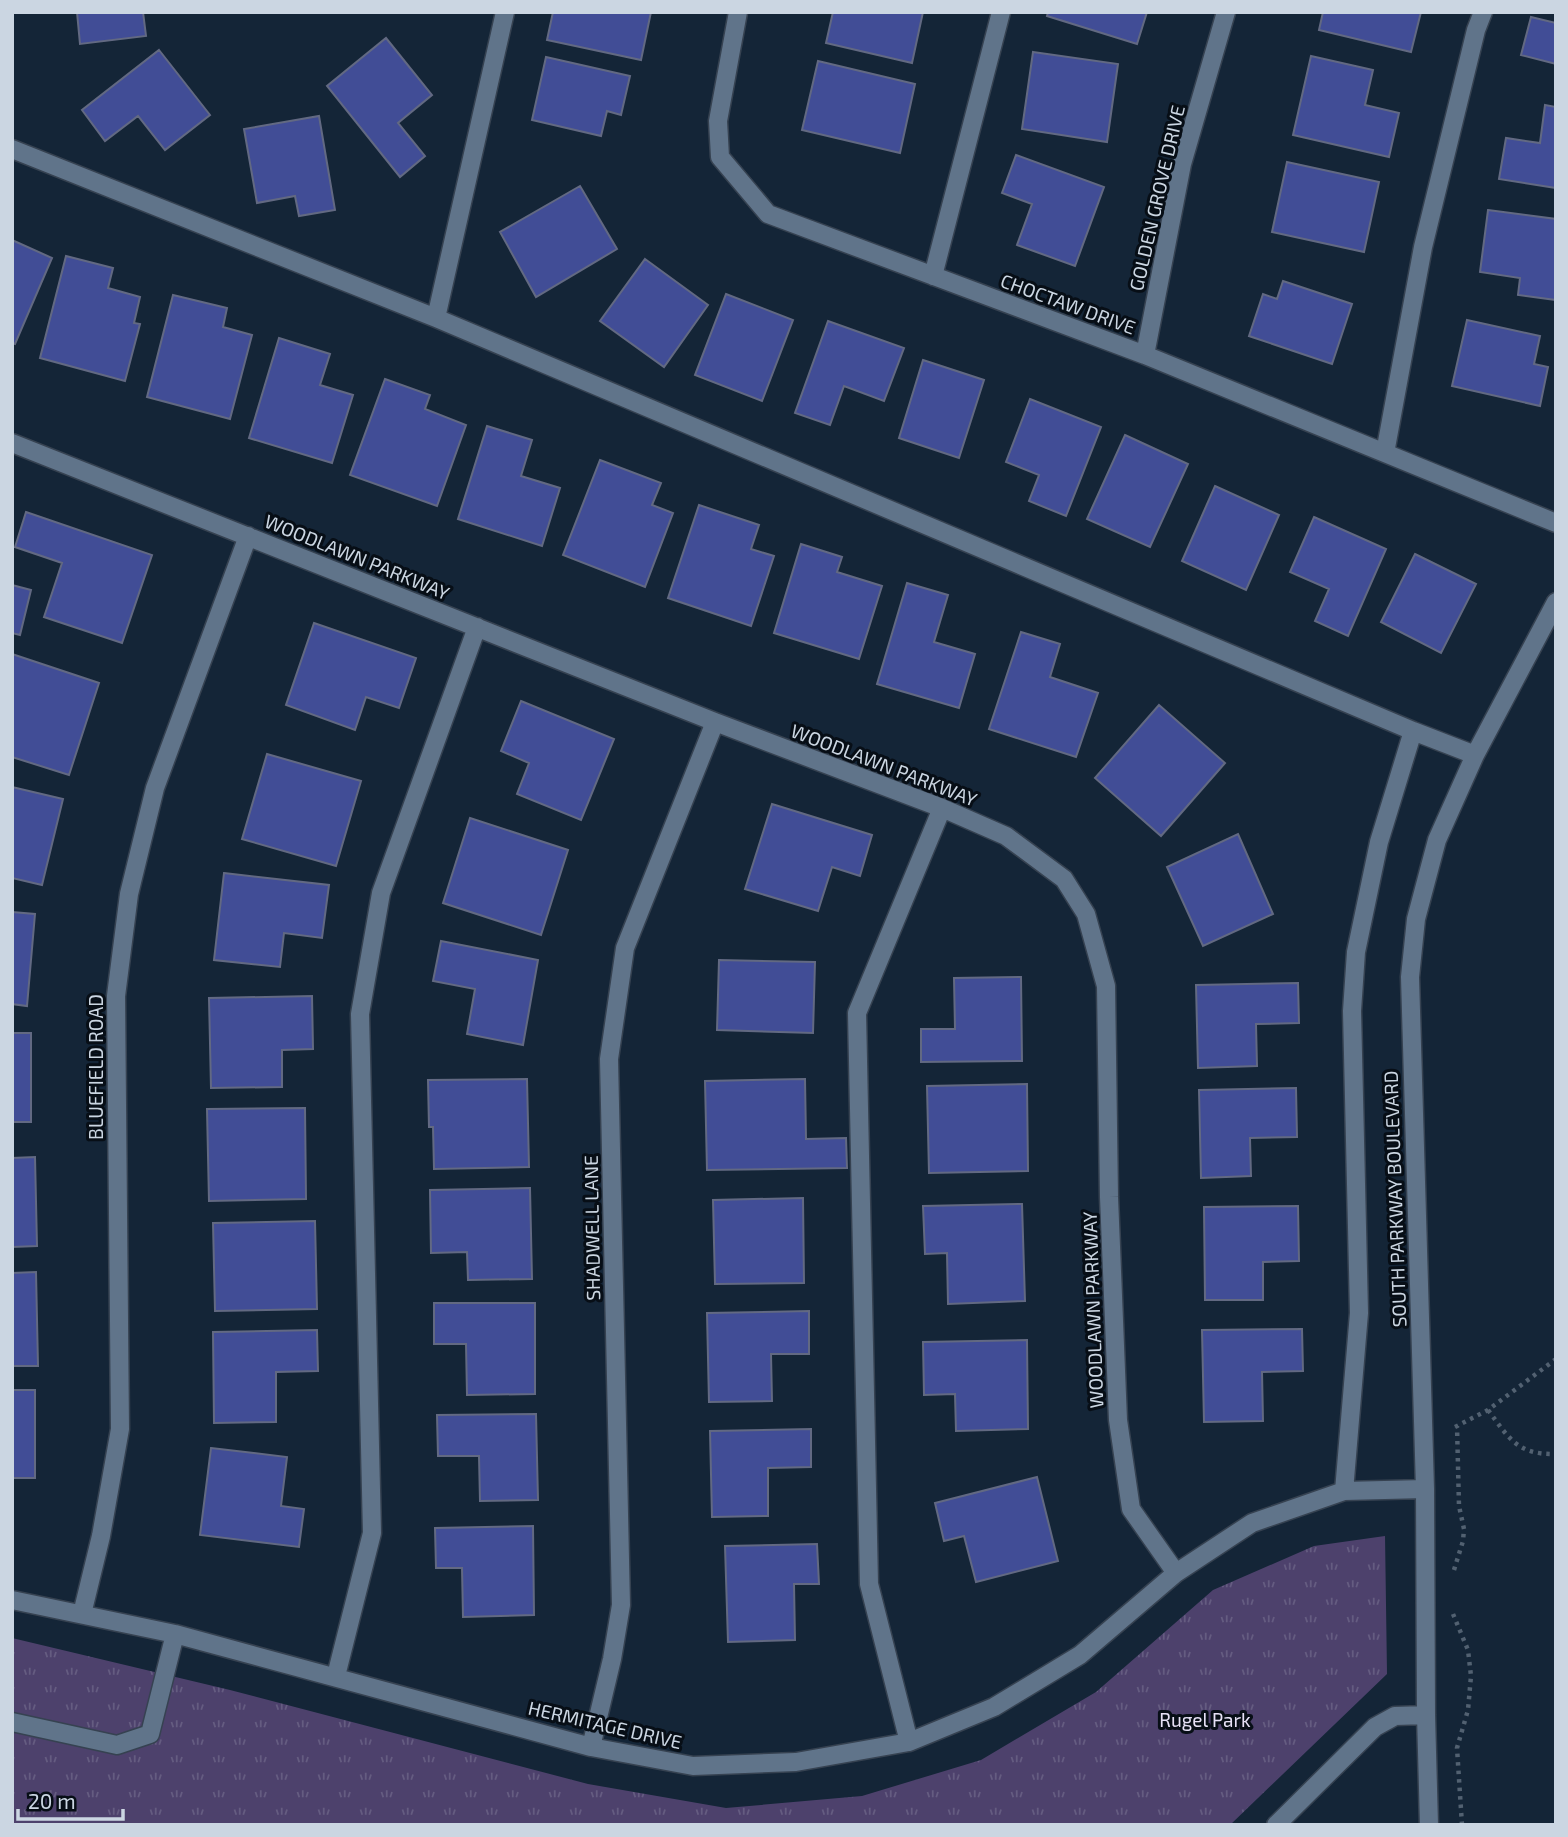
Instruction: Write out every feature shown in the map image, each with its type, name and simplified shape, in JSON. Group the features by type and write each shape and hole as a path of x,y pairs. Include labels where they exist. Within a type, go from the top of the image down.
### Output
{"street":[{"path":"436,318 505,12"},
{"name":"CHOCTAW DRIVE","path":"738,12 718,121 720,158 768,214 1145,355 1556,523"},
{"path":"933,276 1001,12"},
{"name":"GOLDEN GROVE DRIVE","path":"1145,355 1182,164 1226,12"},
{"path":"1385,453 1423,247 1476,30 1483,12"},
{"path":"12,149 436,318 1475,755"},
{"name":"WOODLAWN PARKWAY","path":"12,444 715,722 942,808 1006,836 1064,878 1086,914 1106,986 1109,1196 1118,1420 1131,1509 1175,1573"},
{"name":"BLUEFIELD ROAD","path":"82,1614 101,1536 120,1429 116,996 129,894 155,788 248,536"},
{"name":"SOUTH PARKWAY BOULEVARD","path":"1429,1825 1425,1489 1410,977 1416,919 1437,840 1475,755 1556,602"},
{"path":"336,1676 372,1533 360,1014 381,893 477,627"},
{"name":"SHADWELL LANE","path":"591,1747 612,1659 621,1605 610,1059 625,948 715,722"},
{"path":"1344,1492 1359,1313 1352,1011 1356,951 1379,842 1413,731"},
{"path":"909,1742 869,1584 857,1013 942,808"},
{"name":"HERMITAGE DRIVE","path":"12,1600 175,1634 591,1747 693,1766 796,1762 909,1742 993,1707 1080,1655 1175,1573 1252,1523 1344,1492 1425,1489"},
{"path":"12,1722 117,1745 150,1734 175,1634"},
{"path":"1276,1825 1376,1727 1395,1716 1426,1716"}],"path":[{"path":"1448,1431 1488,1410 1556,1359"},
{"path":"1488,1410 1512,1442 1536,1455 1556,1454"},
{"path":"1453,1575 1464,1529 1459,1506 1457,1426"},
{"path":"1453,1613 1468,1650 1471,1676 1468,1710 1457,1748 1462,1825"}],"green space":[{"name":"Rugel Park","path":"1385,1536 1387,1674 1230,1825 12,1825 12,1638 230,1690 588,1784 726,1808 862,1796 981,1760 1096,1692 1213,1590 1314,1546"}],"building":[{"path":"77,12 143,12 146,36 80,44"},
{"path":"553,12 651,12 641,60 547,40"},
{"path":"833,12 923,12 912,63 826,43"},
{"path":"1048,12 1147,12 1137,44 1047,16"},
{"path":"1323,12 1421,12 1411,52 1319,30"},
{"path":"1531,17 1556,23 1556,64 1521,55"},
{"path":"386,38 432,95 398,123 425,156 400,177 327,86"},
{"path":"159,50 210,115 165,150 138,116 105,141 82,110"},
{"path":"1033,52 1118,64 1107,142 1022,129"},
{"path":"1311,56 1373,70 1365,105 1399,113 1389,157 1293,135"},
{"path":"546,57 630,76 621,115 607,111 601,136 532,120"},
{"path":"818,61 915,84 900,153 802,130"},
{"path":"1545,105 1556,107 1556,188 1499,179 1506,138 1540,143"},
{"path":"319,116 335,210 299,216 295,196 257,203 244,129"},
{"path":"1016,155 1104,187 1075,266 1017,245 1032,204 1002,193"},
{"path":"1287,162 1379,182 1364,252 1272,232"},
{"path":"580,186 617,249 536,297 500,232"},
{"path":"1488,210 1556,219 1556,300 1518,295 1520,278 1480,272"},
{"path":"12,240 52,258 15,344 12,343"},
{"path":"66,256 113,268 108,288 140,297 134,323 140,324 125,381 40,358"},
{"path":"645,259 708,305 664,367 600,321"},
{"path":"1283,281 1352,304 1332,364 1249,336 1263,294 1277,299"},
{"path":"726,294 793,320 762,401 695,375"},
{"path":"173,295 227,308 223,327 252,335 230,419 147,397"},
{"path":"1467,320 1540,336 1534,364 1548,367 1540,406 1452,386"},
{"path":"828,321 904,348 884,401 844,386 830,425 795,413"},
{"path":"279,338 330,354 320,385 353,395 332,463 249,438"},
{"path":"923,360 984,380 959,458 899,438"},
{"path":"385,379 430,395 425,409 466,425 437,506 350,475"},
{"path":"1030,399 1101,427 1066,516 1029,501 1039,475 1006,462"},
{"path":"487,426 532,440 521,476 560,488 542,546 458,519"},
{"path":"1125,435 1188,464 1150,547 1087,519"},
{"path":"600,460 661,483 652,505 673,513 645,587 563,555"},
{"path":"1215,486 1279,515 1246,590 1182,561"},
{"path":"699,505 759,525 751,549 774,556 751,626 668,598"},
{"path":"26,512 152,555 122,643 44,617 62,563 15,547"},
{"path":"1314,517 1386,549 1348,636 1315,621 1329,589 1290,572"},
{"path":"801,544 842,557 837,572 882,586 859,659 774,633"},
{"path":"1415,554 1476,584 1441,653 1381,622"},
{"path":"907,583 948,595 934,642 975,654 959,708 877,684"},
{"path":"12,585 31,590 20,635 12,633"},
{"path":"314,623 416,658 399,708 366,697 355,730 286,705"},
{"path":"1021,632 1060,644 1050,677 1098,693 1076,757 989,729"},
{"path":"12,654 99,683 69,775 12,757"},
{"path":"521,701 614,739 581,820 517,794 529,763 501,751"},
{"path":"1159,705 1225,763 1161,836 1095,778"},
{"path":"267,754 361,781 336,866 242,839"},
{"path":"12,787 63,799 42,885 12,878"},
{"path":"772,804 872,835 860,876 832,867 818,911 745,889"},
{"path":"470,818 568,850 541,935 443,903"},
{"path":"1238,834 1273,914 1203,946 1167,867"},
{"path":"224,873 329,885 322,938 284,933 280,967 214,960"},
{"path":"12,912 35,914 27,1006 12,1004"},
{"path":"441,941 538,960 523,1045 467,1034 475,989 433,981"},
{"path":"719,960 815,962 813,1033 717,1030"},
{"path":"1021,977 1022,1061 921,1062 921,1029 955,1029 954,978"},
{"path":"1298,983 1299,1023 1256,1024 1257,1066 1198,1068 1196,985"},
{"path":"312,996 313,1049 282,1050 282,1087 211,1088 209,998"},
{"path":"12,1033 31,1033 31,1122 12,1122"},
{"path":"527,1079 529,1167 434,1169 433,1127 429,1127 428,1080"},
{"path":"805,1079 806,1139 846,1138 847,1168 707,1170 705,1081"},
{"path":"1027,1084 1028,1171 929,1173 927,1086"},
{"path":"1296,1088 1297,1137 1250,1138 1251,1176 1201,1178 1199,1090"},
{"path":"305,1108 306,1199 209,1201 207,1109"},
{"path":"35,1157 37,1246 12,1247 12,1158"},
{"path":"530,1188 532,1279 468,1280 467,1252 431,1253 430,1190"},
{"path":"803,1198 804,1283 715,1284 713,1200"},
{"path":"1022,1204 1025,1301 948,1304 947,1253 925,1254 923,1206"},
{"path":"1298,1206 1299,1261 1263,1262 1263,1300 1205,1300 1204,1207"},
{"path":"315,1221 317,1309 215,1311 213,1223"},
{"path":"36,1272 38,1366 12,1366 12,1273"},
{"path":"434,1303 535,1303 535,1394 467,1395 466,1344 434,1344"},
{"path":"809,1311 809,1354 771,1354 772,1401 709,1402 707,1313"},
{"path":"1302,1329 1303,1371 1262,1372 1263,1421 1204,1422 1202,1330"},
{"path":"317,1330 318,1371 276,1372 276,1422 214,1423 213,1332"},
{"path":"1027,1340 1028,1429 956,1431 955,1394 924,1395 923,1342"},
{"path":"12,1390 35,1390 35,1478 12,1478"},
{"path":"536,1414 538,1500 480,1501 479,1456 438,1456 437,1415"},
{"path":"811,1429 811,1467 768,1468 768,1516 712,1517 710,1431"},
{"path":"211,1448 287,1457 281,1506 304,1509 299,1547 200,1535"},
{"path":"1037,1477 1058,1561 976,1582 964,1536 944,1541 935,1503"},
{"path":"533,1526 534,1615 463,1617 462,1568 436,1568 435,1528"},
{"path":"817,1544 819,1584 794,1584 795,1640 728,1642 725,1546"}]}
